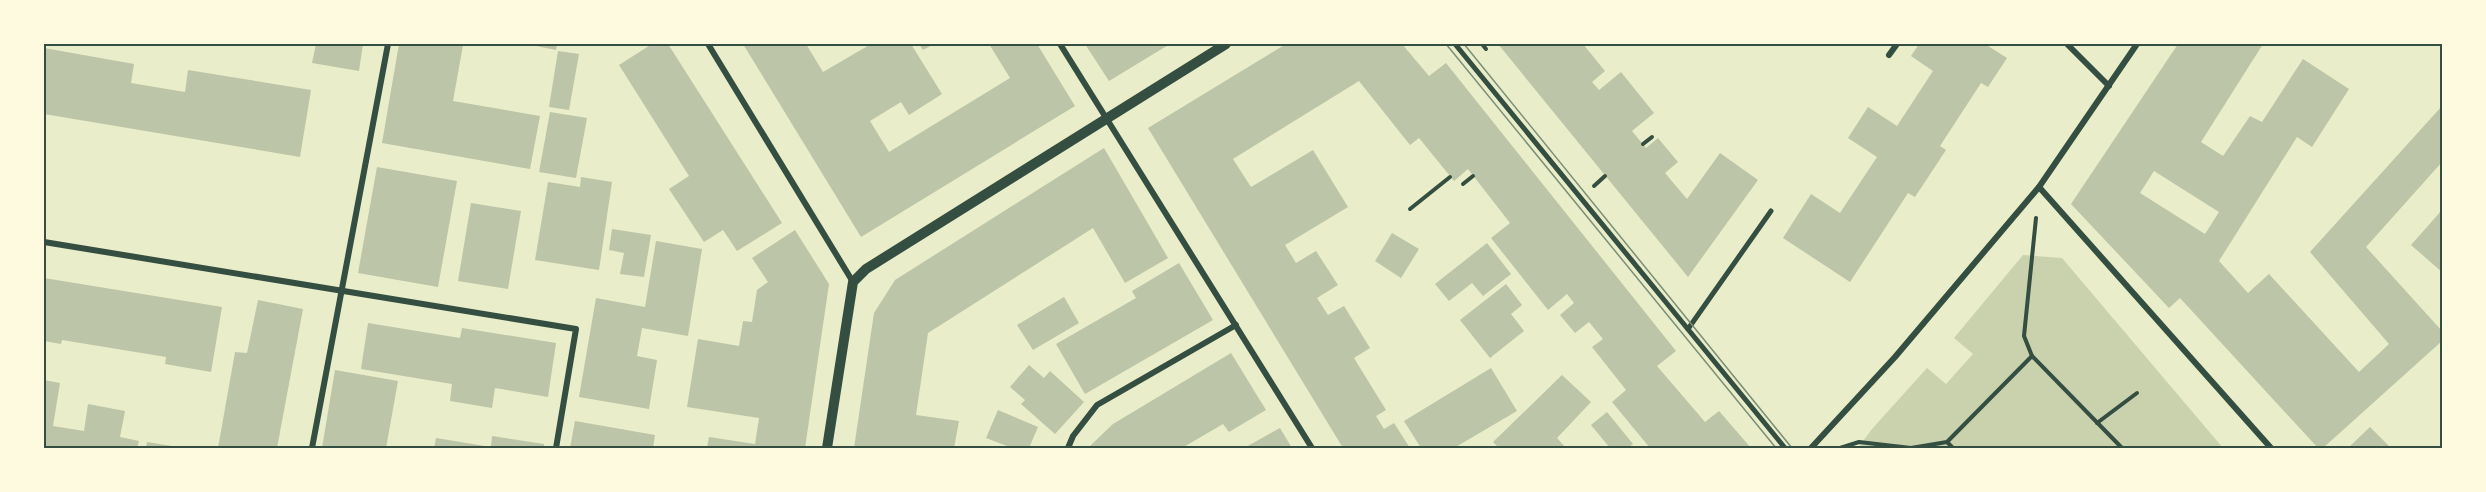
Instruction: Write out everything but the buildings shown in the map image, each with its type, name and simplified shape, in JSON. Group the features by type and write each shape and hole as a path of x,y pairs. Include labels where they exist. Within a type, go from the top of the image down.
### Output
{"street":[{"path":"312,448 388,44"},
{"path":"708,44 854,282"},
{"path":"1060,44 1312,448"},
{"path":"827,448 854,282 866,269 1226,44"},
{"path":"1455,44 1785,448"},
{"path":"1889,55 1897,44"},
{"path":"2067,44 2109,86"},
{"path":"1811,448 1895,357 2039,187 2137,44"},
{"path":"2039,187 2271,448"},
{"path":"1688,329 1771,211"},
{"path":"44,242 576,329 556,448"},
{"path":"1068,448 1073,436 1097,405 1236,325"}],"path":[{"path":"1482,44 1486,49"},
{"path":"1643,144 1652,137"},
{"path":"1463,184 1473,176"},
{"path":"1594,186 1605,176"},
{"path":"1410,209 1450,177"},
{"path":"2039,187 2024,336 2032,356 2122,448"},
{"path":"1840,448 1859,442 1911,448 1947,442 2032,356"},
{"path":"2097,423 2138,393"},
{"path":"1947,442 1953,448"}],"green space":[{"path":"2023,255 2062,258 2223,448 1858,448 1872,429 1927,368 1946,384 1973,354 1954,338"}],"tram line":[{"path":"1446,44 1776,448"},
{"path":"1464,44 1792,448"}]}
